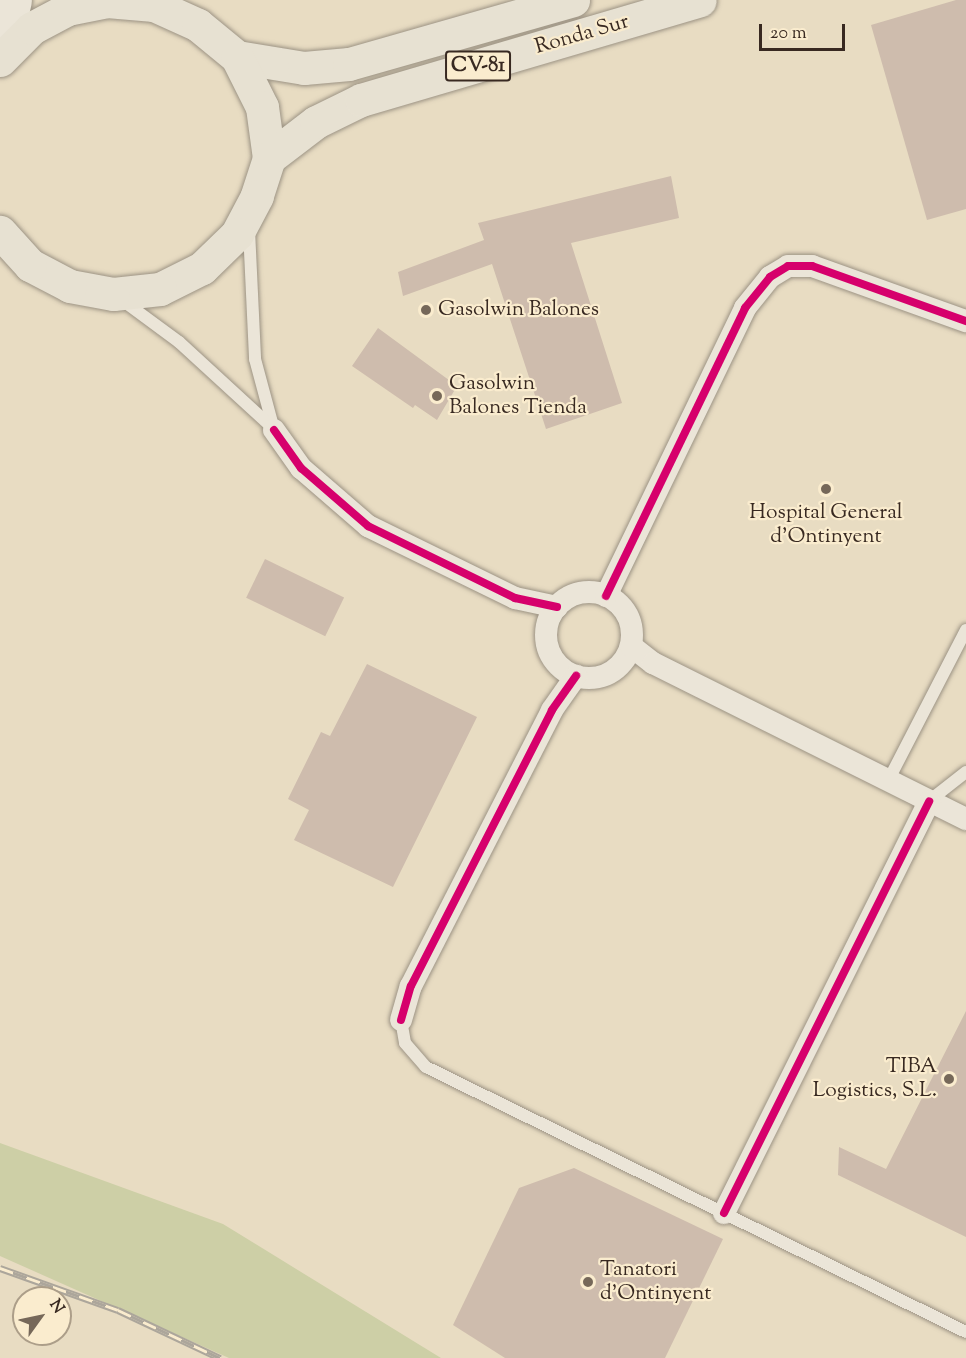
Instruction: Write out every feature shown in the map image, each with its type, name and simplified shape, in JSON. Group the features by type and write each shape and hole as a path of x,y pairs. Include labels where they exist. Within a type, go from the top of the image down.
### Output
{"main road":[{"path":"1,58 15,0"},
{"path":"1,58 32,28 67,9 107,0 154,5 198,25 237,57 262,107 269,158 249,217 202,268 160,289 113,294 88,292 49,277 30,265 1,236"},
{"name":"Ronda Sur","path":"237,57 304,68 349,64 573,0"},
{"name":"Ronda Sur","path":"269,158 316,122 362,100 700,0"}],"street":[{"path":"606,596 745,309 770,276 788,266 812,266 966,321"},
{"path":"274,429 301,468 368,525 552,617"},
{"path":"582,593 606,596 621,606 629,618 628,652 604,676 570,673 548,647 552,617 582,593"},
{"path":"628,652 966,819"},
{"path":"401,1020 411,986 570,673"},
{"path":"724,1213 929,801"}],"lane":[{"path":"249,217 255,359 274,429"},
{"path":"113,294 180,342 274,429"},
{"path":"888,781 966,630"},
{"path":"929,801 966,772"},
{"path":"401,1020 405,1044 426,1067 966,1332"}],"green space":[{"path":"0,1143 223,1224 441,1358 229,1358 72,1288 72,1286 0,1256"}],"building":[{"path":"956,0 966,0 966,209 927,220 871,25"},
{"path":"671,176 679,218 571,243 622,403 546,429 492,264 403,296 398,272 484,240 478,223"},
{"path":"378,328 457,386 437,420 415,405 413,408 352,366"},
{"path":"265,559 344,598 325,636 246,598"},
{"path":"367,664 477,717 393,887 294,840 309,810 288,799 321,732 330,736"},
{"name":"TIBA Logistics, S.L.","path":"966,1011 966,1237 838,1175 839,1147 886,1169"},
{"name":"Tanatori d'Ontinyent","path":"574,1168 723,1239 665,1358 505,1358 453,1325 519,1188"}],"railway":[{"path":"0,1268 118,1310 220,1358"}],"cycle path":[{"path":"606,596 745,308 770,277 788,266 812,266 966,321"},
{"path":"274,430 301,468 368,526 515,598 557,607"},
{"path":"401,1020 411,986 552,710 576,676"},
{"path":"724,1213 929,801"}],"place":[{"name":"Gasolwin Balones","path":"426,310"},
{"name":"Gasolwin Balones Tienda","path":"437,396"},
{"name":"Hospital General d'Ontinyent","path":"826,489"},
{"name":"TIBA Logistics, S.L.","path":"949,1079"},
{"name":"Tanatori d'Ontinyent","path":"588,1282"}]}
